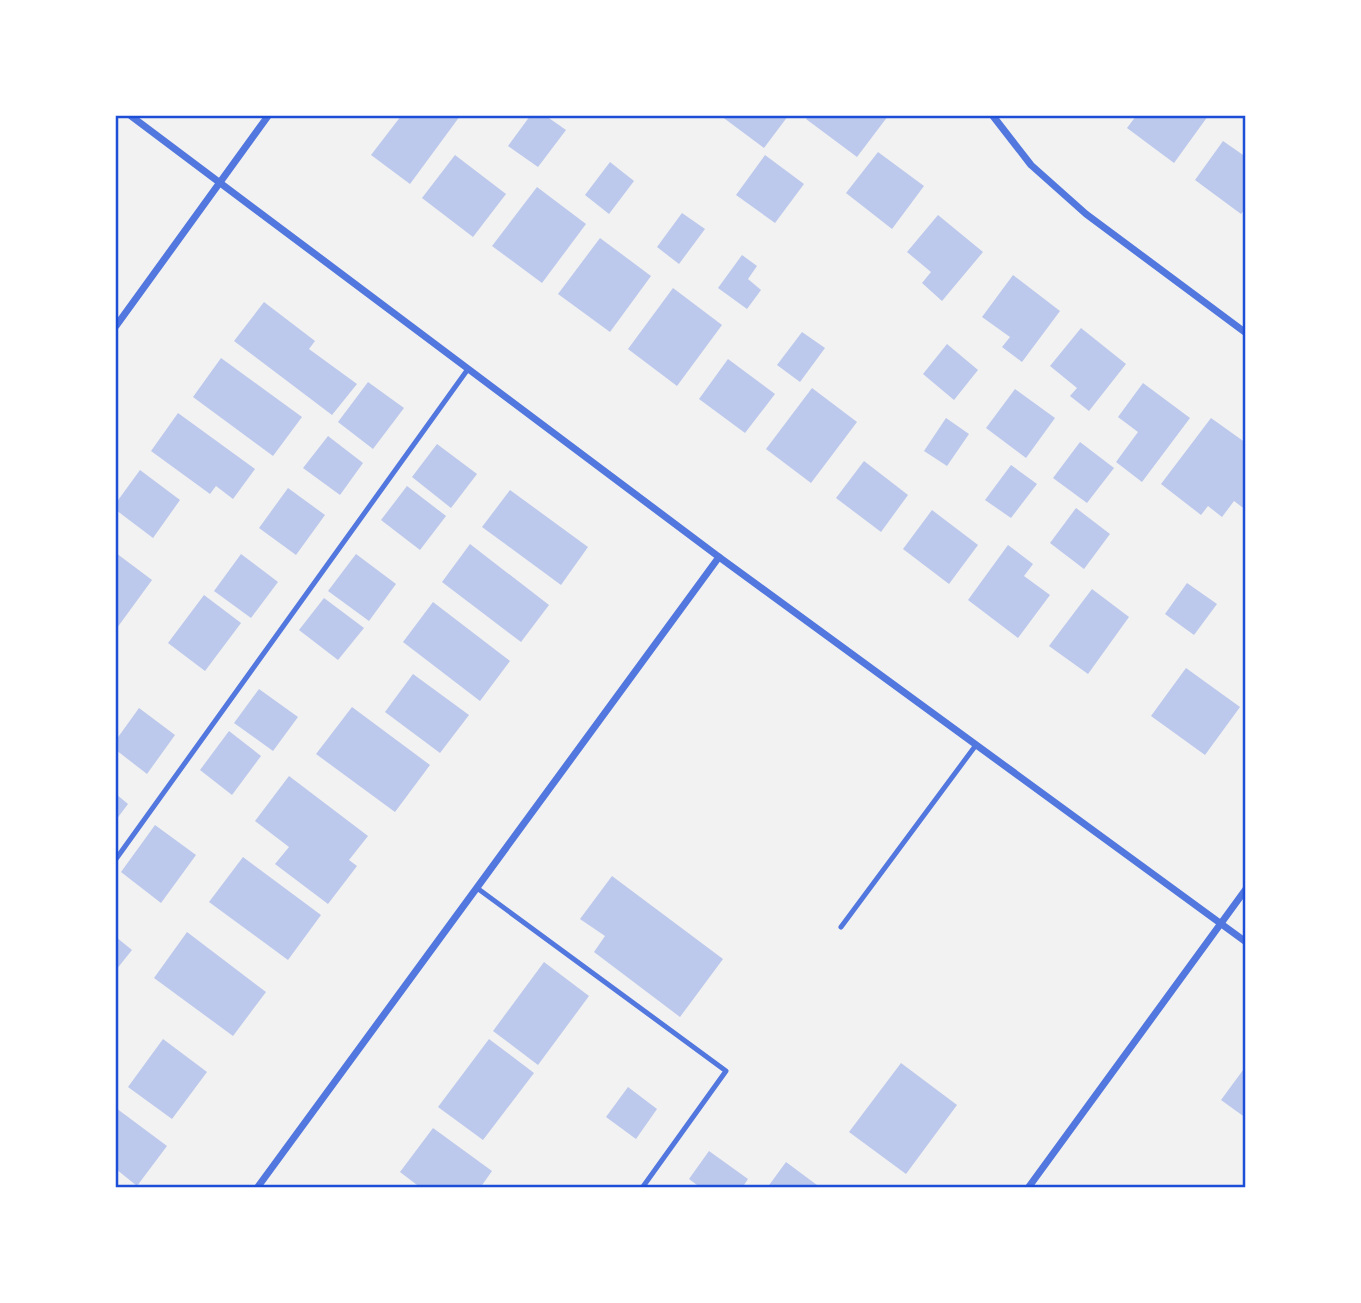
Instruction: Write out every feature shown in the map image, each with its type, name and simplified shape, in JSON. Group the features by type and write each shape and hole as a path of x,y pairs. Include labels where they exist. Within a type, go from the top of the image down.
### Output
{"street":[{"path":"131,116 719,557 1245,943"},
{"path":"116,326 268,116"},
{"path":"993,116 1031,165 1086,214 1245,333"},
{"path":"257,1188 719,557"},
{"path":"1028,1188 1245,889"}],"lane":[{"path":"116,859 468,369"},
{"path":"841,927 976,745"},
{"path":"477,888 726,1071 642,1188"}],"building":[{"path":"401,116 460,116 410,184 371,155"},
{"path":"530,116 546,116 566,130 538,167 508,146"},
{"path":"721,116 788,116 764,148"},
{"path":"809,116 888,116 857,157 806,119"},
{"path":"1136,116 1208,116 1174,163 1127,128"},
{"path":"1223,141 1246,157 1246,208 1241,214 1195,180"},
{"path":"878,152 924,186 892,229 846,193"},
{"path":"455,155 506,194 473,237 422,198"},
{"path":"765,155 804,184 775,223 736,195"},
{"path":"610,162 634,181 609,214 585,195"},
{"path":"537,187 586,224 542,283 492,246"},
{"path":"682,213 705,229 679,264 657,247"},
{"path":"938,215 983,252 942,301 922,283 931,272 907,252"},
{"path":"600,238 651,276 610,332 558,294"},
{"path":"742,255 757,266 748,279 761,290 747,309 718,288"},
{"path":"1013,275 1060,311 1022,362 1002,347 1010,337 982,317"},
{"path":"673,288 722,325 677,386 628,349"},
{"path":"264,302 315,341 309,349 357,384 332,415 234,341"},
{"path":"1081,328 1126,364 1089,411 1070,396 1077,388 1050,366"},
{"path":"802,332 825,348 800,382 777,365"},
{"path":"947,344 978,370 954,400 923,374"},
{"path":"221,358 302,417 273,456 193,397"},
{"path":"728,359 775,394 745,433 699,399"},
{"path":"368,382 404,408 373,449 338,422"},
{"path":"1143,383 1190,418 1142,482 1116,462 1138,432 1118,417"},
{"path":"812,388 857,422 811,483 766,449"},
{"path":"1015,389 1055,418 1026,458 986,428"},
{"path":"178,413 255,469 233,499 216,486 210,494 151,451"},
{"path":"946,418 969,434 947,466 924,451"},
{"path":"1211,418 1246,443 1246,510 1234,501 1222,517 1208,506 1201,515 1161,484"},
{"path":"328,436 363,463 340,495 303,468"},
{"path":"1080,442 1114,468 1087,503 1053,478"},
{"path":"437,444 477,474 451,508 412,477"},
{"path":"864,461 908,495 881,532 836,498"},
{"path":"1011,465 1037,484 1011,518 985,500"},
{"path":"140,470 180,500 153,538 116,510 116,503"},
{"path":"407,486 446,516 420,550 381,520"},
{"path":"288,488 325,515 296,555 259,528"},
{"path":"510,490 588,547 561,585 482,527"},
{"path":"1076,508 1110,534 1084,569 1050,543"},
{"path":"932,510 978,545 949,584 903,549"},
{"path":"470,544 549,605 521,642 442,582"},
{"path":"1008,545 1033,564 1024,576 1050,595 1018,638 968,600"},
{"path":"116,553 152,580 117,628 116,627"},
{"path":"241,554 278,582 251,618 214,591"},
{"path":"356,554 396,584 369,621 328,591"},
{"path":"1187,583 1217,604 1194,635 1165,614"},
{"path":"1092,589 1129,617 1088,674 1049,646"},
{"path":"204,595 241,623 205,671 168,643"},
{"path":"324,598 364,628 338,660 299,630"},
{"path":"433,602 510,661 480,701 403,642"},
{"path":"1186,668 1240,707 1205,755 1151,716"},
{"path":"413,674 469,715 440,753 385,712"},
{"path":"259,689 298,717 273,751 234,723"},
{"path":"352,707 430,765 395,812 316,754"},
{"path":"139,708 175,735 147,774 116,750 116,740"},
{"path":"229,731 261,756 232,795 200,770"},
{"path":"289,776 368,836 349,860 357,866 328,904 275,864 289,847 255,821"},
{"path":"116,794 128,804 116,820"},
{"path":"155,825 196,855 161,903 121,872"},
{"path":"243,857 321,915 288,960 209,902"},
{"path":"612,876 723,959 680,1017 594,952 605,936 580,919"},
{"path":"187,932 266,992 233,1036 154,978"},
{"path":"116,937 132,950 116,970"},
{"path":"544,962 589,996 538,1065 493,1031"},
{"path":"163,1039 207,1072 172,1119 128,1087"},
{"path":"489,1039 534,1073 483,1140 438,1107"},
{"path":"901,1063 957,1105 906,1174 849,1132"},
{"path":"1246,1066 1246,1118 1221,1100"},
{"path":"628,1087 657,1109 636,1139 606,1117"},
{"path":"116,1108 167,1146 137,1186 116,1169"},
{"path":"433,1128 492,1171 480,1188 421,1188 400,1172"},
{"path":"709,1151 748,1179 742,1188 701,1188 689,1179"},
{"path":"786,1162 821,1188 767,1188"}]}
